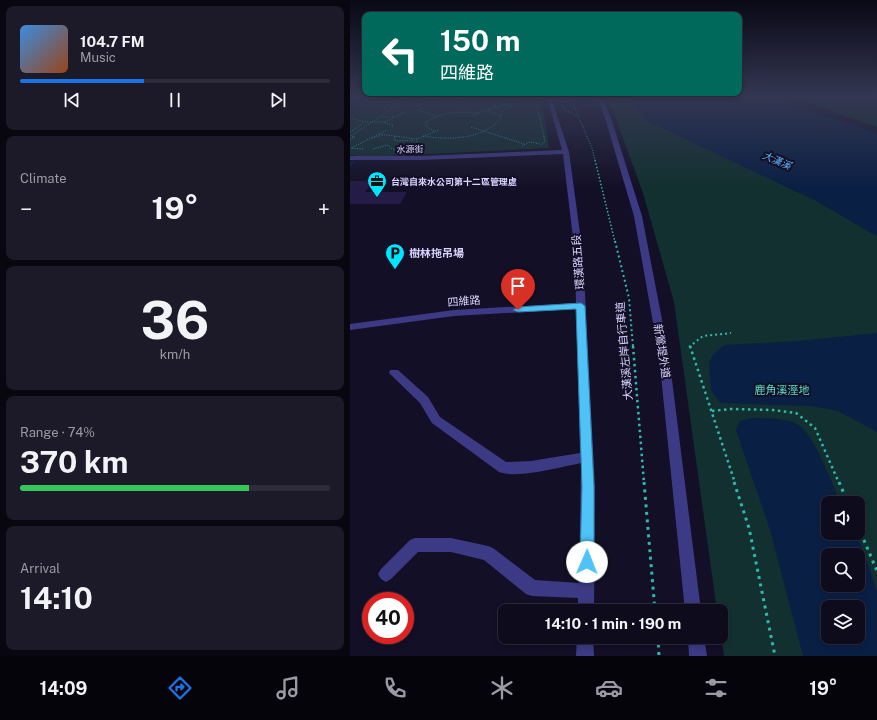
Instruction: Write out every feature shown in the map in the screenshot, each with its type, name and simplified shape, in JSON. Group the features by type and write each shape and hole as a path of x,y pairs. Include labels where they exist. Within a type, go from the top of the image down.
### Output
{"street":[{"name":"環漢路五段","path":"558,128 566,152 579,255 588,487 586,604"},
{"name":"新鶯堤外道","path":"611,128 638,216 664,356 692,604"},
{"name":"水源街","path":"350,158 421,158 566,152"},
{"name":"四維路","path":"350,327 454,313 581,306"},
{"path":"394,373 424,400 436,420 504,468 531,467 586,458"},
{"path":"386,574 415,545 451,545 488,553 532,588 586,591"},
{"path":"585,644 585,656"},
{"path":"697,644 698,656"}],"path":[{"path":"350,139 355,137 351,135 364,128"},
{"path":"428,128 434,132"},
{"path":"473,128 524,144"},
{"path":"423,136 438,139 484,132 492,128"},
{"path":"540,146 545,141 542,128"},
{"name":"大漢溪左岸自行車道","path":"583,128 592,148 629,298 654,604"},
{"path":"350,148 387,130"},
{"path":"395,136 394,140 396,141 407,142 439,130"},
{"path":"377,134 417,139"},
{"path":"366,140 386,134"},
{"path":"370,150 388,145 392,149 406,148 415,145 417,139"},
{"path":"350,148 364,149"},
{"path":"731,333 703,336 688,347 712,411 749,528 775,656"},
{"path":"712,411 731,409 773,410 796,413 815,428 845,496"},
{"path":"864,540 877,571"},
{"path":"658,644 659,656"}],"green space":[{"path":"350,128 546,128 549,148 368,157 350,155"},
{"name":"鹿角溪溼地","path":"619,128 662,128 815,200 877,236 877,656 724,656 722,644 728,644 728,604 716,604 674,302 643,193"}],"water":[{"name":"大漢溪","path":"662,128 861,128 874,132 877,134 877,236 815,200"},
{"path":"877,333 877,432 838,411 811,406 720,403 711,390 709,363 713,354 725,345 798,341"},
{"path":"752,418 777,419 796,423 806,432 812,441 838,496 821,496 821,540 858,540 862,548 821,548 821,592 865,592 865,555 877,591 877,656 803,656 770,530 736,430 740,421"}],"building":[{"name":"台灣自來水公司第十二區管理處","path":"350,181 374,181 365,192 407,192 400,204 350,204"}],"waterway":[{"path":"350,165 353,162"}],"place":[{"name":"台灣自來水公司第十二區管理處","path":"377,198"},
{"name":"樹林拖吊場","path":"395,270"}],"route":[{"path":"518,310 581,306 588,487 587,562"}]}
